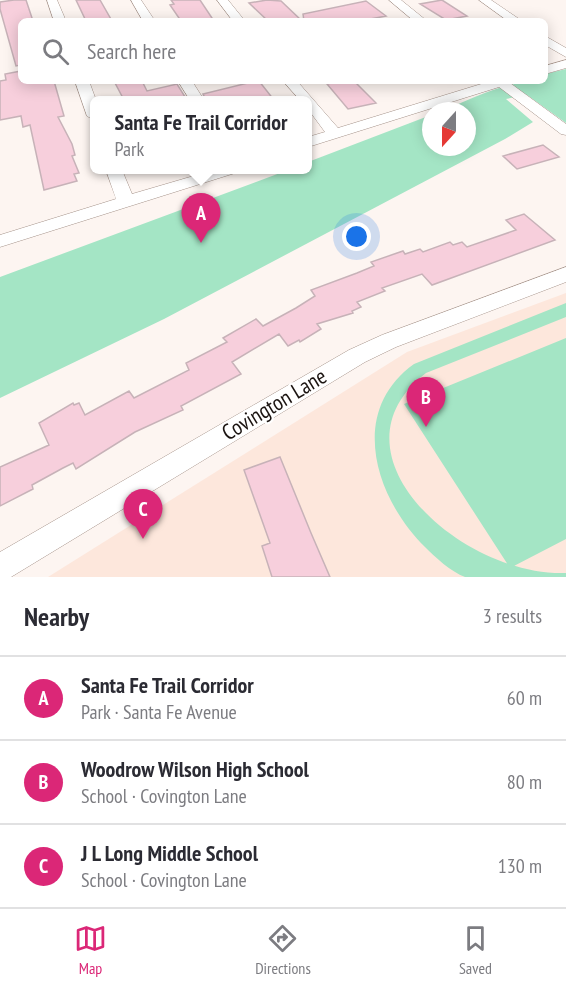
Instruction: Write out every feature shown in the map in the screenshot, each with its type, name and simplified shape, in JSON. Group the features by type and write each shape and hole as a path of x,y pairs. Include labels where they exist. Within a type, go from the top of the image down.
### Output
{"street":[{"path":"52,0 59,18"},
{"path":"136,0 147,18"},
{"path":"222,0 237,18"},
{"path":"394,0 417,18"},
{"path":"484,0 511,18"},
{"path":"548,41 566,53"},
{"path":"548,69 566,64"},
{"path":"83,84 90,104"},
{"path":"293,84 303,96"},
{"path":"312,141 491,84"},
{"path":"505,84 566,131"},
{"path":"312,107 334,133"},
{"path":"116,174 126,202"},
{"path":"0,241 216,174"},
{"name":"Covington Lane","path":"0,568 357,356 389,340 566,274"}],"shaded area":[{"path":"566,293 566,577 48,577 407,352"}],"green space":[{"path":"566,69 566,123 527,95 506,99 533,122 476,154 476,102 463,102 516,84 548,84 548,73"},
{"path":"422,118 422,156 473,156 164,319 0,398 0,277 277,174 312,174 312,160"},
{"path":"566,303 566,317 426,373 398,405 389,439 397,472 418,505 449,533 486,555 526,569 566,573 566,577 465,577 438,560 425,547 393,505 382,481 376,456 375,430 381,406 393,384 414,364"},
{"path":"566,338 566,539 510,568 404,404"}],"building":[{"path":"26,0 32,18 18,18 18,66 16,66 0,2"},
{"path":"76,0 100,0 110,18 85,18"},
{"path":"171,0 200,0 212,18 179,18 170,5 174,4"},
{"path":"267,0 281,1 299,18 265,18 249,3"},
{"path":"442,0 467,16 443,18 420,4"},
{"path":"366,1 386,16 304,18 303,14"},
{"path":"18,72 18,84 55,84 64,116 58,117 72,144 75,155 72,156 79,173 74,174 77,181 44,190 30,125 23,127 21,116 0,120 0,81 6,80 5,74"},
{"path":"116,84 144,84 147,91 177,84 184,96 122,96"},
{"path":"244,84 261,84 271,96 204,96 203,94"},
{"path":"327,84 357,84 376,103 348,109"},
{"path":"543,145 559,157 517,169 503,156"},
{"path":"524,214 555,240 432,285 422,274 382,288 385,291 357,302 361,307 352,311 353,313 317,324 321,329 300,342 299,340 288,346 279,334 232,362 241,374 181,406 183,410 135,432 76,469 73,463 63,468 32,485 33,489 0,506 0,467 49,445 39,423 73,403 74,405 79,403 85,415 129,391 134,398 189,370 186,363 227,342 223,338 256,319 263,326 296,308 315,296 311,290 374,266 371,262 403,251 405,254 420,249 423,252 450,242 453,245 462,242 467,247 516,230 506,220"},
{"path":"280,457 330,577 272,577 262,546 270,543 244,470"}],"place":[{"name":"Santa Fe Trail Corridor","path":"201,243"},
{"name":"Woodrow Wilson High School","path":"426,427"},
{"name":"J L Long Middle School","path":"143,539"}]}
